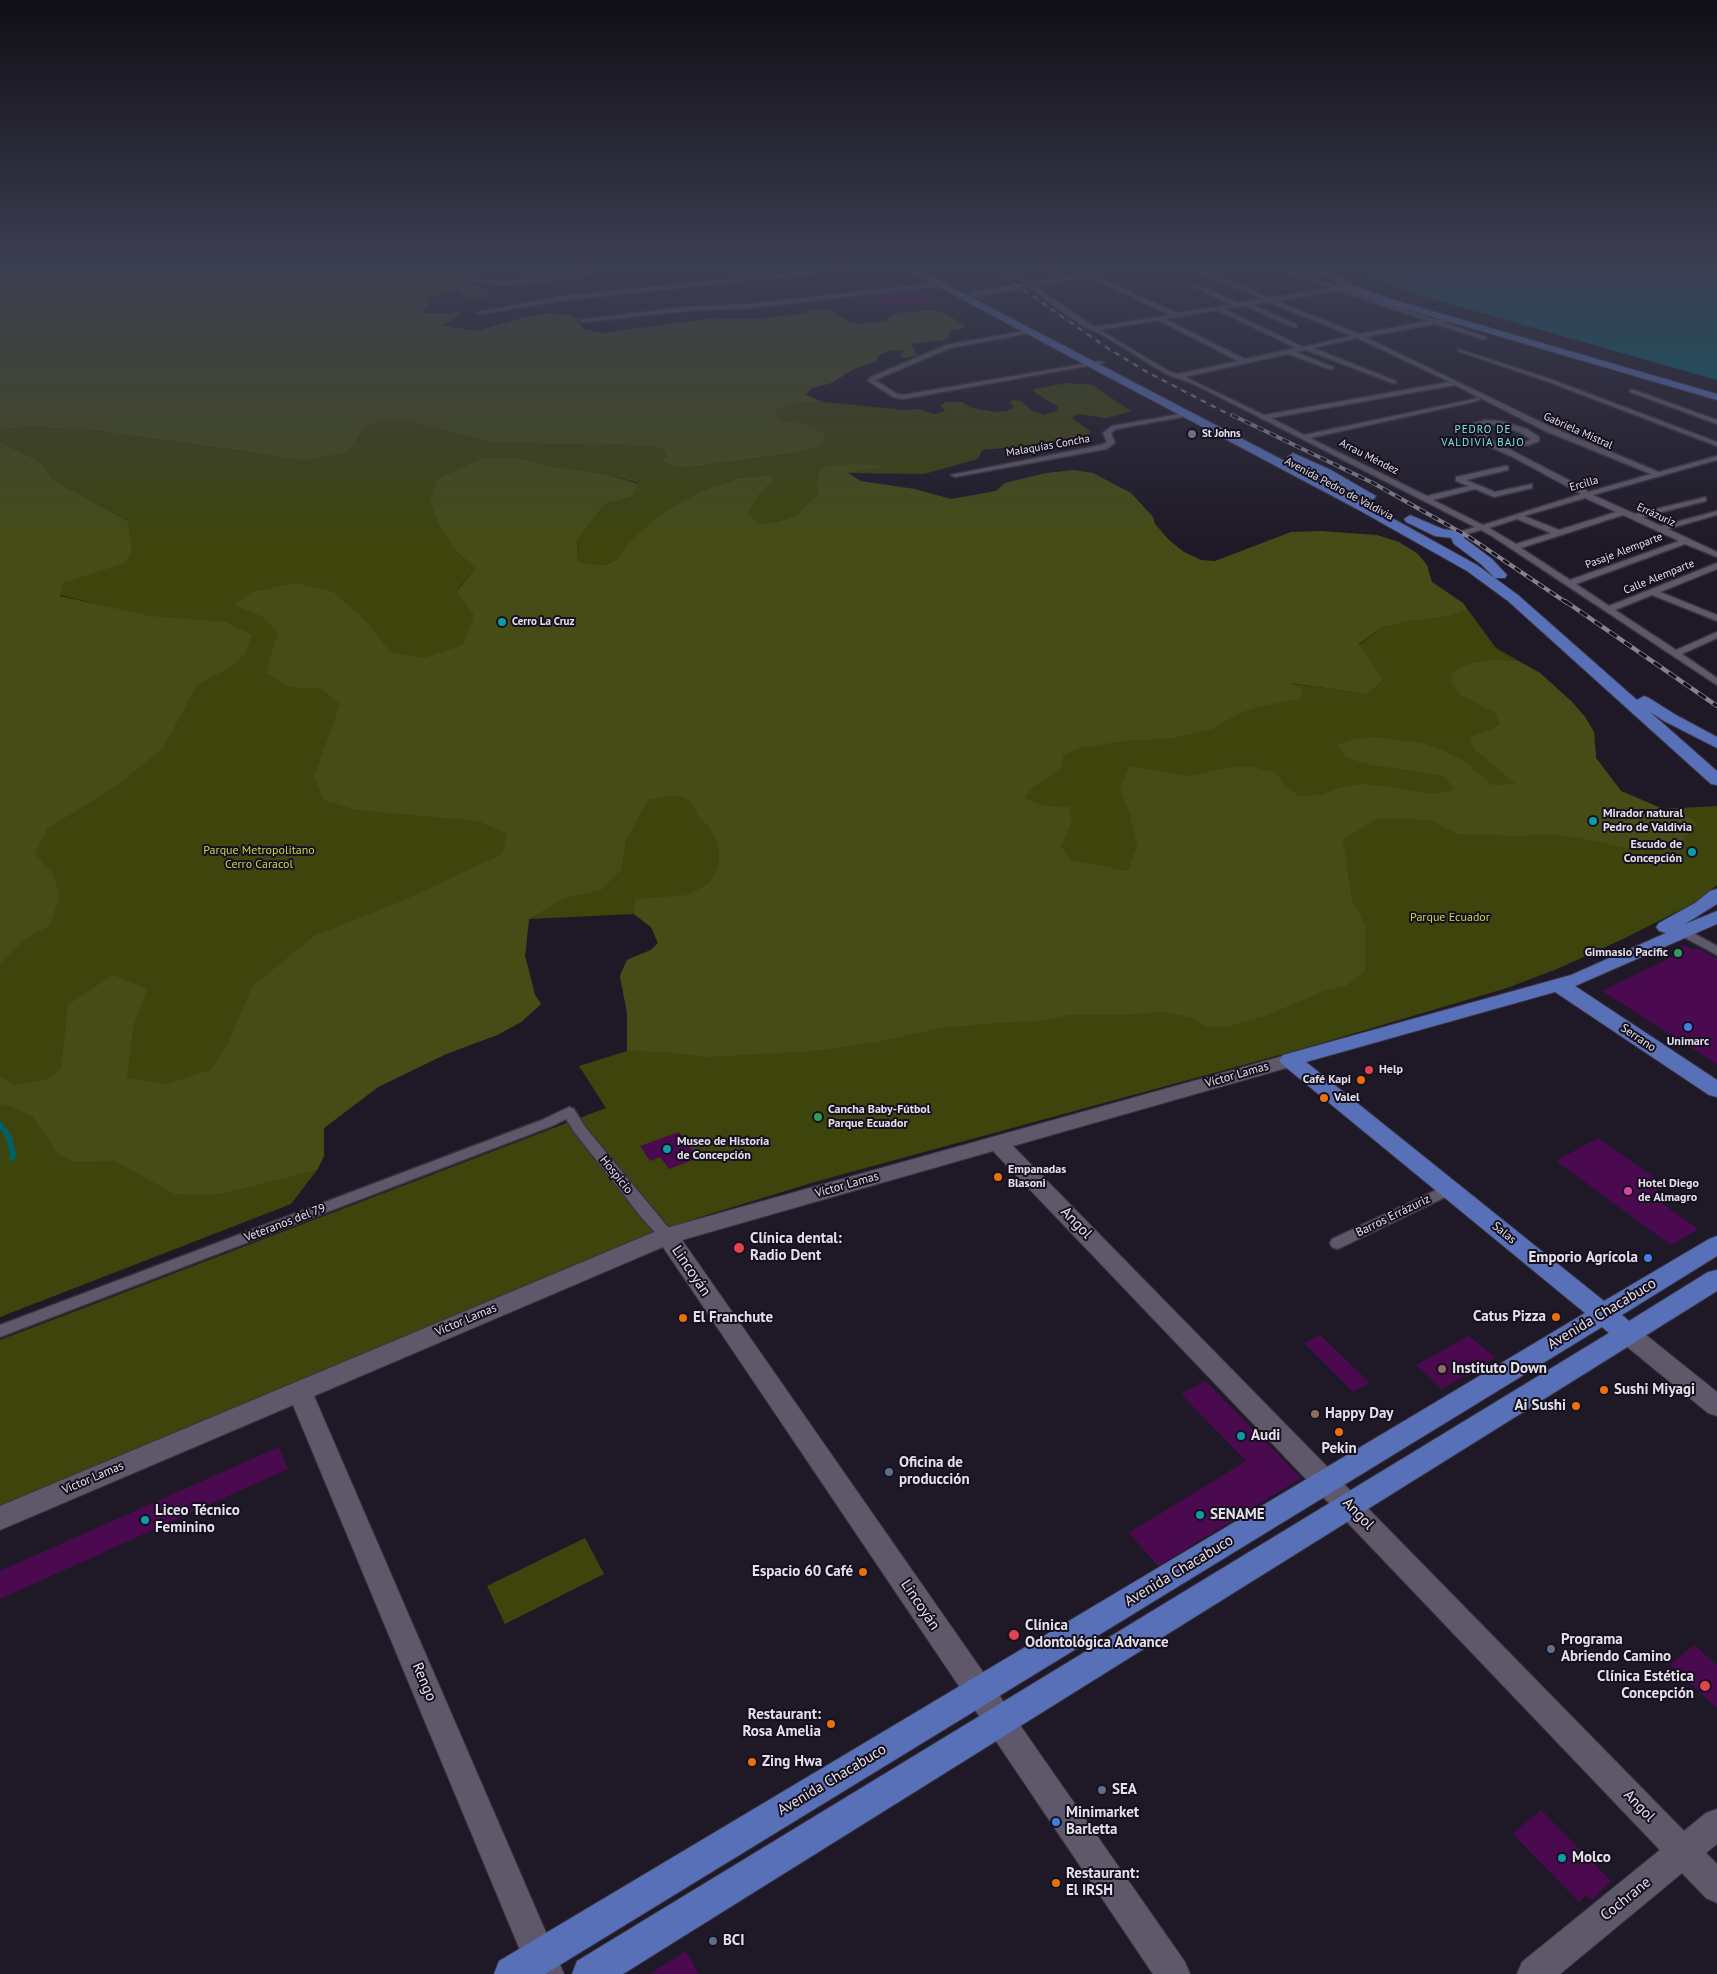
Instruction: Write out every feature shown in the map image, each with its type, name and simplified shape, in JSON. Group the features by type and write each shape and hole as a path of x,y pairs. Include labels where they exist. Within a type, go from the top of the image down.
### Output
{"main road":[{"name":"Avenida Pedro de Valdivia","path":"1088,360 1255,445 1485,577 1513,598 1717,780"},
{"name":"Avenida Pedro de Valdivia","path":"1088,360 1186,415 1370,504 1472,561 1506,583 1638,697 1666,726 1717,770"},
{"path":"1591,360 1717,397"},
{"path":"1610,360 1717,391"},
{"path":"1255,445 1314,466 1412,520 1440,533 1459,535 1457,538 1459,541 1487,562 1506,583"},
{"path":"1288,465 1314,466"},
{"path":"1340,479 1370,504"},
{"path":"1638,697 1670,718 1717,743"},
{"path":"1558,985 1589,964 1686,916 1717,895"},
{"name":"Víctor Lamas","path":"0,1518 667,1236 1558,985 1592,974 1717,917"},
{"name":"Serrano","path":"1558,985 1717,1090"},
{"name":"Salas","path":"1290,1060 1717,1406"},
{"name":"Avenida Chacabuco","path":"533,1969 979,1691 1328,1482 1717,1245"},
{"path":"590,1974 1717,1279"},
{"name":"Rengo","path":"300,1390 533,1969"},
{"name":"Angol","path":"1328,1482 1717,1887"},
{"name":"Lincoyán","path":"979,1691 1173,1974"},
{"name":"Cochrane","path":"1534,1974 1717,1824"}],"street":[{"path":"916,360 871,380 899,397 1096,364"},
{"name":"Arrau Méndez","path":"1148,360 1168,373 1193,382 1264,417 1480,527 1571,583 1717,682"},
{"path":"1241,360 1245,362"},
{"path":"1178,377 1253,360"},
{"path":"1311,360 1331,368"},
{"path":"1337,360 1394,382"},
{"name":"Gabriela Mistral","path":"1412,360 1548,429 1657,474"},
{"path":"1490,360 1548,380 1717,444"},
{"path":"1264,417 1457,383"},
{"path":"1632,391 1717,422"},
{"path":"1304,437 1477,399"},
{"name":"Malaquías Concha","path":"955,475 1104,447 1111,443 1108,433 1114,427 1186,415"},
{"name":"Errázuriz","path":"1496,446 1529,443 1536,440 1524,432 1501,423 1485,422 1474,425 1476,430 1496,446 1574,486 1586,495 1717,555"},
{"name":"Ercilla","path":"1459,535 1586,495 1717,458"},
{"path":"1505,468 1459,479 1494,495 1529,486"},
{"path":"1426,499 1475,487"},
{"path":"1634,517 1703,499"},
{"path":"1515,547 1624,512"},
{"path":"1660,529 1717,514"},
{"path":"1517,516 1558,533"},
{"name":"Pasaje Alemparte","path":"1571,583 1685,541"},
{"name":"Calle Alemparte","path":"1609,609 1717,566"},
{"path":"1652,592 1717,618"},
{"path":"1675,654 1717,635"},
{"path":"1684,932 1717,951"},
{"name":"Hospicio","path":"569,1112 580,1130 667,1236"},
{"name":"Veteranos del 79","path":"0,1331 529,1130 569,1112"},
{"name":"Angol","path":"998,1143 1328,1482"},
{"name":"Barros Errázuriz","path":"1337,1243 1449,1189"},
{"name":"Lincoyán","path":"667,1236 979,1691"}],"green space":[{"name":"Parque Ecuador","path":"1067,383 1093,385 1132,411 1106,418 1078,414 1072,418 1090,431 1089,434 1035,445 982,450 978,459 924,474 848,473 885,466 859,464 818,474 818,494 795,516 780,521 759,524 748,513 757,495 775,478 767,475 739,478 703,490 625,547 616,560 605,565 578,562 577,541 604,505 633,496 638,483 606,474 550,466 519,458 454,549 475,568 457,590 1271,704 1278,703 1288,683 1353,692 1383,680 1359,645 1382,627 1397,585 1468,610 1496,648 1540,673 1572,702 1585,717 1594,732 1596,758 1621,791 1663,809 1717,806 1717,885 1704,897 1692,904 1623,939 1557,969 1507,988 1298,1050 818,1181 697,1218 635,1241 0,1508 0,1340 606,1108 579,1066 627,1051 627,1012 620,976 627,960 651,950 658,943 651,927 634,914 529,919 525,956 535,995 541,1004 521,1022 497,1035 446,1054 378,1087 324,1128 324,1156 317,1170 291,1204 0,1317 0,610 100,605 60,595 64,583 92,572 128,521 52,479 42,463 0,442 0,429 31,427 91,430 255,453 355,442 362,431 377,423 417,423 495,443 646,446 664,450 666,454 662,461 686,468 793,453 811,426 780,419 775,411 796,403 823,402 905,410 918,409 934,414 945,411 940,405 946,402 962,402 972,408 995,412 1007,411 1013,408 1013,405 1009,402 1014,400 1021,401 1031,410 1044,415 1057,411 1058,407 1034,392 1034,389"},
{"path":"585,1538 604,1574 505,1624 487,1586"}],"shaded area":[{"path":"0,360 877,360 852,370 832,383 812,388 806,395 823,402 796,403 775,411 780,419 812,426 825,435 820,447 793,453 686,468 662,462 666,454 664,450 646,446 495,443 417,423 377,423 362,431 355,442 343,453 305,460 91,430 31,427 0,429"},
{"path":"1647,360 1717,360 1717,380"},
{"path":"0,442 42,463 52,479 128,521 132,550 125,563 64,583 60,596 150,616 226,622 252,635 245,654 230,667 197,685 163,748 116,786 47,829 35,854 52,873 60,894 50,925 22,941 0,964"},
{"name":"Parque Metropolitano Cerro Caracol","path":"483,458 519,458 550,466 606,474 638,484 633,496 604,505 577,541 578,562 605,565 616,560 625,547 658,516 703,490 739,478 767,475 775,478 758,495 748,513 759,524 780,521 795,516 818,494 818,474 826,466 859,464 888,466 848,473 861,481 915,489 951,499 996,491 1005,483 1046,473 1074,470 1093,473 1131,493 1153,517 1155,524 1170,541 1184,552 1201,560 1215,561 1291,532 1320,531 1377,535 1399,542 1418,554 1427,565 1432,582 1463,603 1468,610 1449,616 1408,621 1382,627 1359,644 1383,680 1366,694 1290,683 1304,690 1299,699 1240,713 1212,729 1173,738 1124,741 1080,748 1063,755 1062,767 1033,787 1024,798 1044,806 1069,807 1072,821 1061,847 1071,860 1128,871 1137,845 1130,815 1120,789 1129,766 1189,776 1230,767 1253,767 1276,773 1284,785 1299,796 1322,795 1339,788 1360,784 1433,794 1454,790 1446,777 1370,765 1347,758 1338,745 1353,739 1375,737 1422,743 1445,751 1464,761 1492,785 1516,784 1474,749 1470,737 1488,731 1500,724 1495,713 1461,695 1452,684 1451,674 1461,667 1476,662 1496,660 1518,661 1540,673 1572,702 1585,717 1594,732 1596,758 1621,791 1663,809 1686,815 1697,824 1679,844 1663,849 1637,850 1574,837 1545,834 1518,836 1457,834 1430,820 1378,818 1343,840 1352,900 1365,925 1365,971 1346,986 1324,991 1265,1016 1224,1027 1207,1027 1192,1018 1166,1012 1118,1015 1069,1015 1040,1021 941,1028 877,1042 813,1051 708,1057 663,1052 627,1051 627,1012 620,976 627,960 651,950 658,943 651,927 634,914 635,899 688,895 709,883 718,868 719,853 716,839 697,814 691,801 676,795 648,800 626,840 621,870 601,890 564,898 529,919 525,956 535,995 541,1004 521,1022 497,1035 446,1054 378,1087 324,1128 324,1156 317,1170 215,1195 175,1194 115,1161 75,1162 58,1154 33,1117 10,1106 0,1104 0,1077 15,1085 49,1079 61,1069 68,1005 113,975 147,989 133,1027 127,1078 165,1084 211,1070 229,1041 252,987 314,936 402,901 502,854 507,834 478,821 356,810 324,800 314,777 340,704 322,689 290,687 266,673 278,632 263,617 234,605 252,592 296,583 333,592 365,620 391,653 424,658 463,645 474,615 457,591 475,568 454,549 438,523 430,501 438,479"}],"building":[{"name":"Unimarc","path":"1684,945 1693,950 1697,948 1717,959 1717,1064 1602,991 1676,955 1670,951"},
{"name":"Museo de Historia de Concepción","path":"679,1132 698,1158 669,1169 660,1157 650,1161 640,1146"},
{"name":"Hotel Diego de Almagro","path":"1598,1138 1666,1186 1650,1195 1698,1229 1671,1245 1556,1161"},
{"path":"1320,1335 1370,1383 1353,1392 1304,1343"},
{"path":"1469,1336 1495,1358 1442,1389 1416,1365"},
{"path":"1205,1381 1301,1478 1158,1566 1129,1533 1246,1461 1181,1394"},
{"name":"Liceo Técnico Feminino","path":"279,1447 288,1469 0,1599 0,1571"},
{"name":"Clínica Estética Concepción","path":"1694,1645 1717,1665 1717,1708 1670,1665"},
{"name":"Molco","path":"1541,1810 1611,1881 1592,1900 1586,1895 1579,1902 1513,1834"},
{"path":"686,1951 698,1974 650,1974"}],"waterway":[{"path":"0,1124 6,1133"},
{"path":"5,1131 9,1138 13,1154 12,1158"}],"railway":[{"path":"1127,360 1234,417"},
{"path":"1232,415 1373,483 1469,537 1567,603"},
{"path":"1565,601 1717,706"}],"place":[{"name":"St Johns","path":"1192,434"},
{"name":"Cerro La Cruz","path":"502,622"},
{"name":"Mirador natural Pedro de Valdivia","path":"1593,821"},
{"name":"Escudo de Concepción","path":"1692,852"},
{"name":"Gimnasio Pacific","path":"1678,953"},
{"name":"Unimarc","path":"1688,1027"},
{"name":"Help","path":"1369,1070"},
{"name":"Café Kapi","path":"1361,1080"},
{"name":"Valel","path":"1324,1098"},
{"name":"Cancha Baby-Fútbol Parque Ecuador","path":"818,1117"},
{"name":"Museo de Historia de Concepción","path":"667,1149"},
{"name":"Empanadas Blasoni","path":"998,1177"},
{"name":"Hotel Diego de Almagro","path":"1628,1191"},
{"name":"Clínica dental: Radio Dent","path":"739,1248"},
{"name":"Emporio Agrícola","path":"1648,1258"},
{"name":"Catus Pizza","path":"1556,1317"},
{"name":"El Franchute","path":"683,1318"},
{"name":"Instituto Down","path":"1442,1369"},
{"name":"Sushi Miyagi","path":"1604,1390"},
{"name":"Ai Sushi","path":"1576,1406"},
{"name":"Happy Day","path":"1315,1414"},
{"name":"Pekin","path":"1339,1432"},
{"name":"Audi","path":"1241,1436"},
{"name":"Oficina de producción","path":"889,1472"},
{"name":"SENAME","path":"1200,1515"},
{"name":"Liceo Técnico Feminino","path":"145,1520"},
{"name":"Espacio 60 Café","path":"863,1572"},
{"name":"Clínica Odontológica Advance","path":"1014,1635"},
{"name":"Programa Abriendo Camino","path":"1551,1649"},
{"name":"Clínica Estética Concepción","path":"1705,1686"},
{"name":"Restaurant: Rosa Amelia","path":"831,1724"},
{"name":"Zing Hwa","path":"752,1762"},
{"name":"SEA","path":"1102,1790"},
{"name":"Minimarket Barletta","path":"1056,1822"},
{"name":"Molco","path":"1562,1858"},
{"name":"Restaurant: El IRSH","path":"1056,1883"},
{"name":"BCI","path":"713,1941"}],"district":[{"name":"PEDRO DE VALDIVIA BAJO","path":"1483,436"}]}
